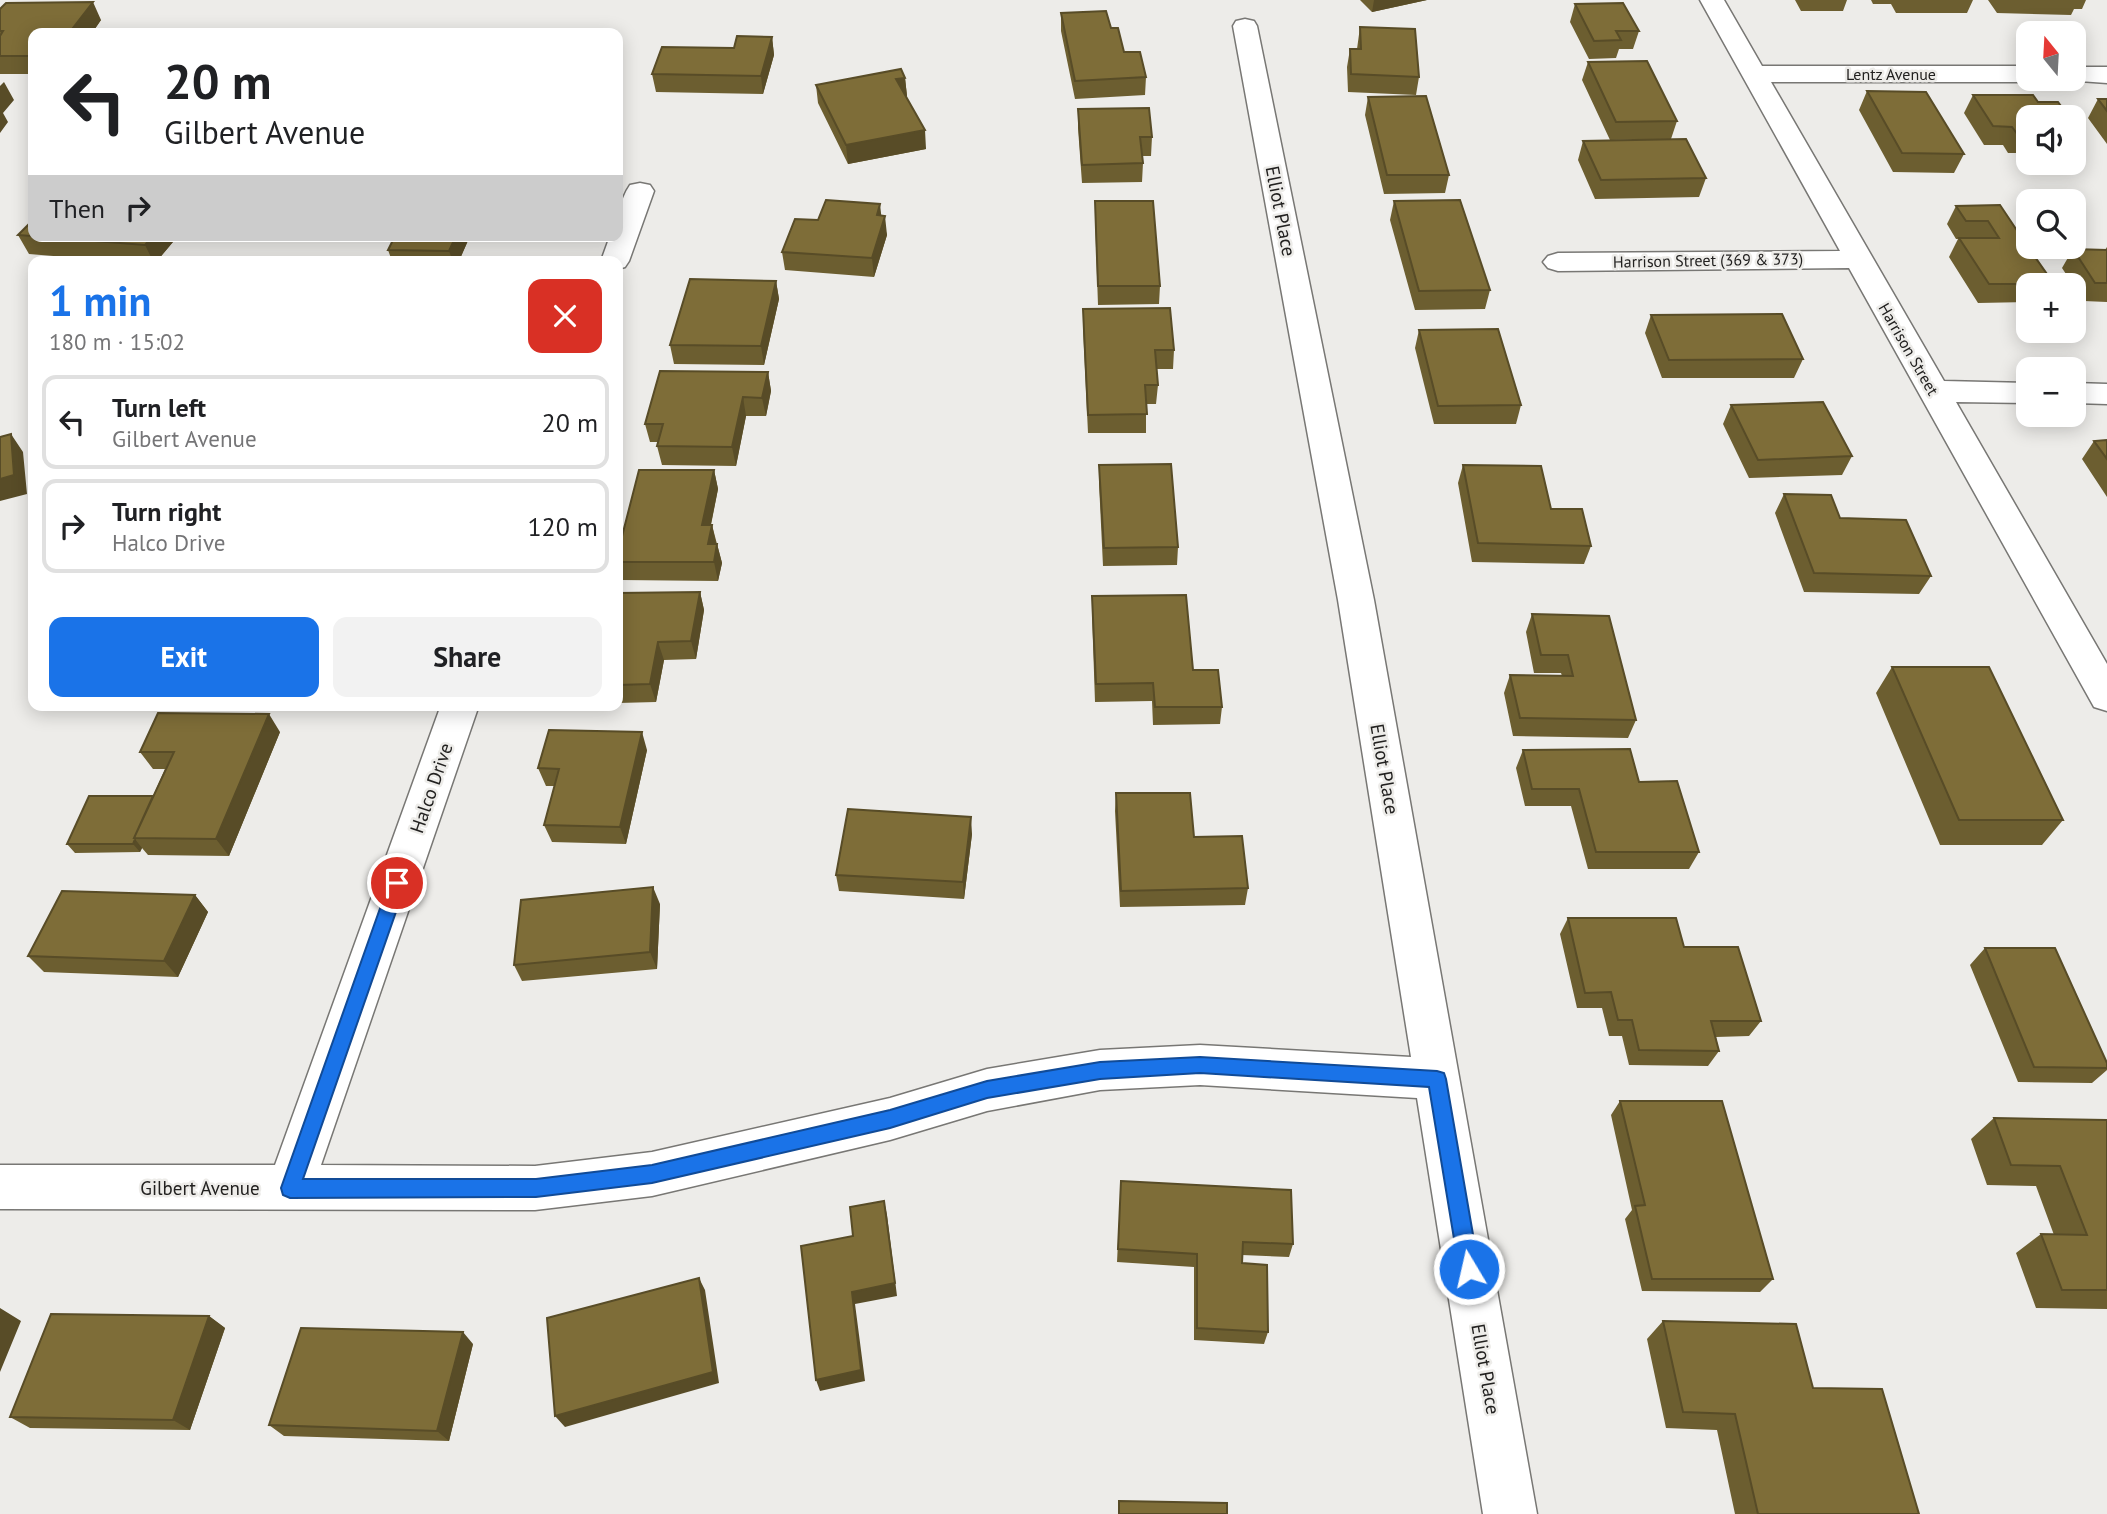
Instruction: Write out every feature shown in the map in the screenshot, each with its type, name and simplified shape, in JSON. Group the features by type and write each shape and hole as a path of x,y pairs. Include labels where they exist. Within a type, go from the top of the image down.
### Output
{"street":[{"name":"Harrison Street","path":"1712,0 2107,697"},
{"name":"Elliot Place","path":"1245,26 1356,600 1510,1514"},
{"name":"Lentz Avenue","path":"1753,74 2016,74"},
{"path":"2086,75 2107,75"},
{"path":"623,239 640,191"},
{"name":"Harrison Street (369 & 373)","path":"1558,262 1858,259"},
{"path":"1934,391 2016,393"},
{"path":"2086,393 2107,394"},
{"name":"Halco Drive","path":"290,1188 458,711"},
{"name":"Gilbert Avenue","path":"0,1187 536,1188 652,1174 890,1119 987,1090 1100,1070 1200,1065 1437,1079"}],"building":[{"path":"93,2 73,28 28,28 28,56 0,56 0,36 3,31 0,31 0,9 6,3"},
{"path":"1623,3 1639,31 1616,31 1621,40 1594,41 1575,4"},
{"path":"1106,11 1111,28 1118,28 1124,52 1140,52 1146,77 1075,81 1061,13"},
{"path":"1360,27 1415,29 1419,77 1351,74 1350,49 1361,49"},
{"path":"737,36 772,37 761,76 652,74 662,47 734,48"},
{"path":"1647,61 1677,121 1616,122 1588,62"},
{"path":"901,69 905,78 896,79 925,130 846,145 816,85"},
{"path":"1867,91 1926,92 1964,154 1902,153"},
{"path":"1973,95 2033,95 2038,102 2058,102 2060,105 2016,105 2016,132 2012,127 1993,126"},
{"path":"1426,96 1449,175 1387,175 1368,97"},
{"path":"2098,99 2107,99 2107,111"},
{"path":"1149,108 1152,137 1140,137 1143,163 1082,165 1078,109"},
{"path":"1686,139 1706,178 1601,180 1583,141"},
{"path":"826,200 880,204 877,215 885,216 872,258 782,252 795,219 818,220"},
{"path":"1460,200 1490,290 1419,291 1394,201"},
{"path":"1095,201 1153,201 1160,286 1098,286"},
{"path":"2000,205 2016,229 2016,259 2036,259 2046,273 2016,273 2016,284 1989,284 1959,238 1999,238 1988,221 1966,221 1956,206"},
{"path":"28,225 28,236 18,235"},
{"path":"107,242 148,242 145,245"},
{"path":"392,242 453,242 449,251 388,250"},
{"path":"2086,249 2107,250 2107,283 2095,283 2079,259 2086,259"},
{"path":"690,279 776,281 761,346 670,345"},
{"path":"1170,308 1174,350 1155,350 1158,385 1145,385 1147,414 1088,415 1083,309"},
{"path":"1782,314 1803,359 1669,360 1651,315"},
{"path":"1498,329 1521,405 1438,406 1419,330"},
{"path":"660,371 768,372 762,398 743,397 732,447 657,446 663,424 645,424"},
{"path":"1823,402 1852,456 1758,460 1731,405"},
{"path":"11,434 14,475 0,479 0,437"},
{"path":"2107,440 2107,459 2094,441"},
{"path":"1171,464 1178,547 1104,548 1099,465"},
{"path":"1463,465 1541,466 1551,509 1582,509 1591,546 1478,543"},
{"path":"639,470 714,470 702,525 712,525 708,544 717,544 714,562 623,562 623,532"},
{"path":"1784,494 1831,495 1840,518 1906,520 1931,576 1814,573"},
{"path":"700,592 691,641 658,642 650,684 623,685 623,593"},
{"path":"1186,595 1193,670 1218,670 1222,707 1155,707 1153,683 1096,684 1092,596"},
{"path":"1532,614 1609,616 1636,720 1520,718 1510,675 1573,676 1568,655 1541,655"},
{"path":"1892,667 1989,667 2063,820 1959,820"},
{"path":"158,713 269,714 216,839 134,838 174,752 140,752"},
{"path":"549,730 642,732 620,827 544,825 559,769 538,768"},
{"path":"1630,749 1639,782 1677,781 1699,852 1596,852 1579,789 1532,789 1523,750"},
{"path":"1116,793 1190,793 1194,837 1242,836 1248,888 1121,891"},
{"path":"89,796 153,796 133,844 67,844"},
{"path":"848,809 971,817 963,882 836,875"},
{"path":"653,887 650,952 514,965 521,900"},
{"path":"62,891 195,895 164,961 28,956"},
{"path":"1568,918 1676,918 1684,947 1738,947 1761,1021 1711,1021 1719,1051 1639,1050 1632,1020 1618,1020 1611,992 1585,993"},
{"path":"1985,948 2055,948 2107,1068 2034,1067"},
{"path":"1620,1101 1722,1101 1773,1279 1652,1279 1635,1206 1645,1205"},
{"path":"1994,1118 2107,1120 2107,1290 2062,1290 2041,1234 2087,1235 2060,1166 2011,1165"},
{"path":"1121,1181 1291,1190 1293,1244 1243,1242 1242,1263 1267,1265 1268,1332 1197,1328 1197,1254 1118,1249"},
{"path":"884,1201 895,1283 852,1292 861,1370 816,1380 801,1246 853,1236 850,1207"},
{"path":"699,1278 713,1372 555,1416 547,1318"},
{"path":"51,1314 209,1316 173,1420 10,1417"},
{"path":"1663,1321 1796,1324 1813,1388 1882,1389 1919,1514 1758,1514 1735,1414 1683,1412"},
{"path":"301,1328 463,1332 437,1431 269,1425"},
{"path":"1119,1501 1227,1503 1227,1514 1119,1514"}],"route":[{"path":"397,883 290,1188 536,1188 652,1174 890,1119 987,1090 1100,1070 1200,1065 1437,1079 1469,1269"}]}
